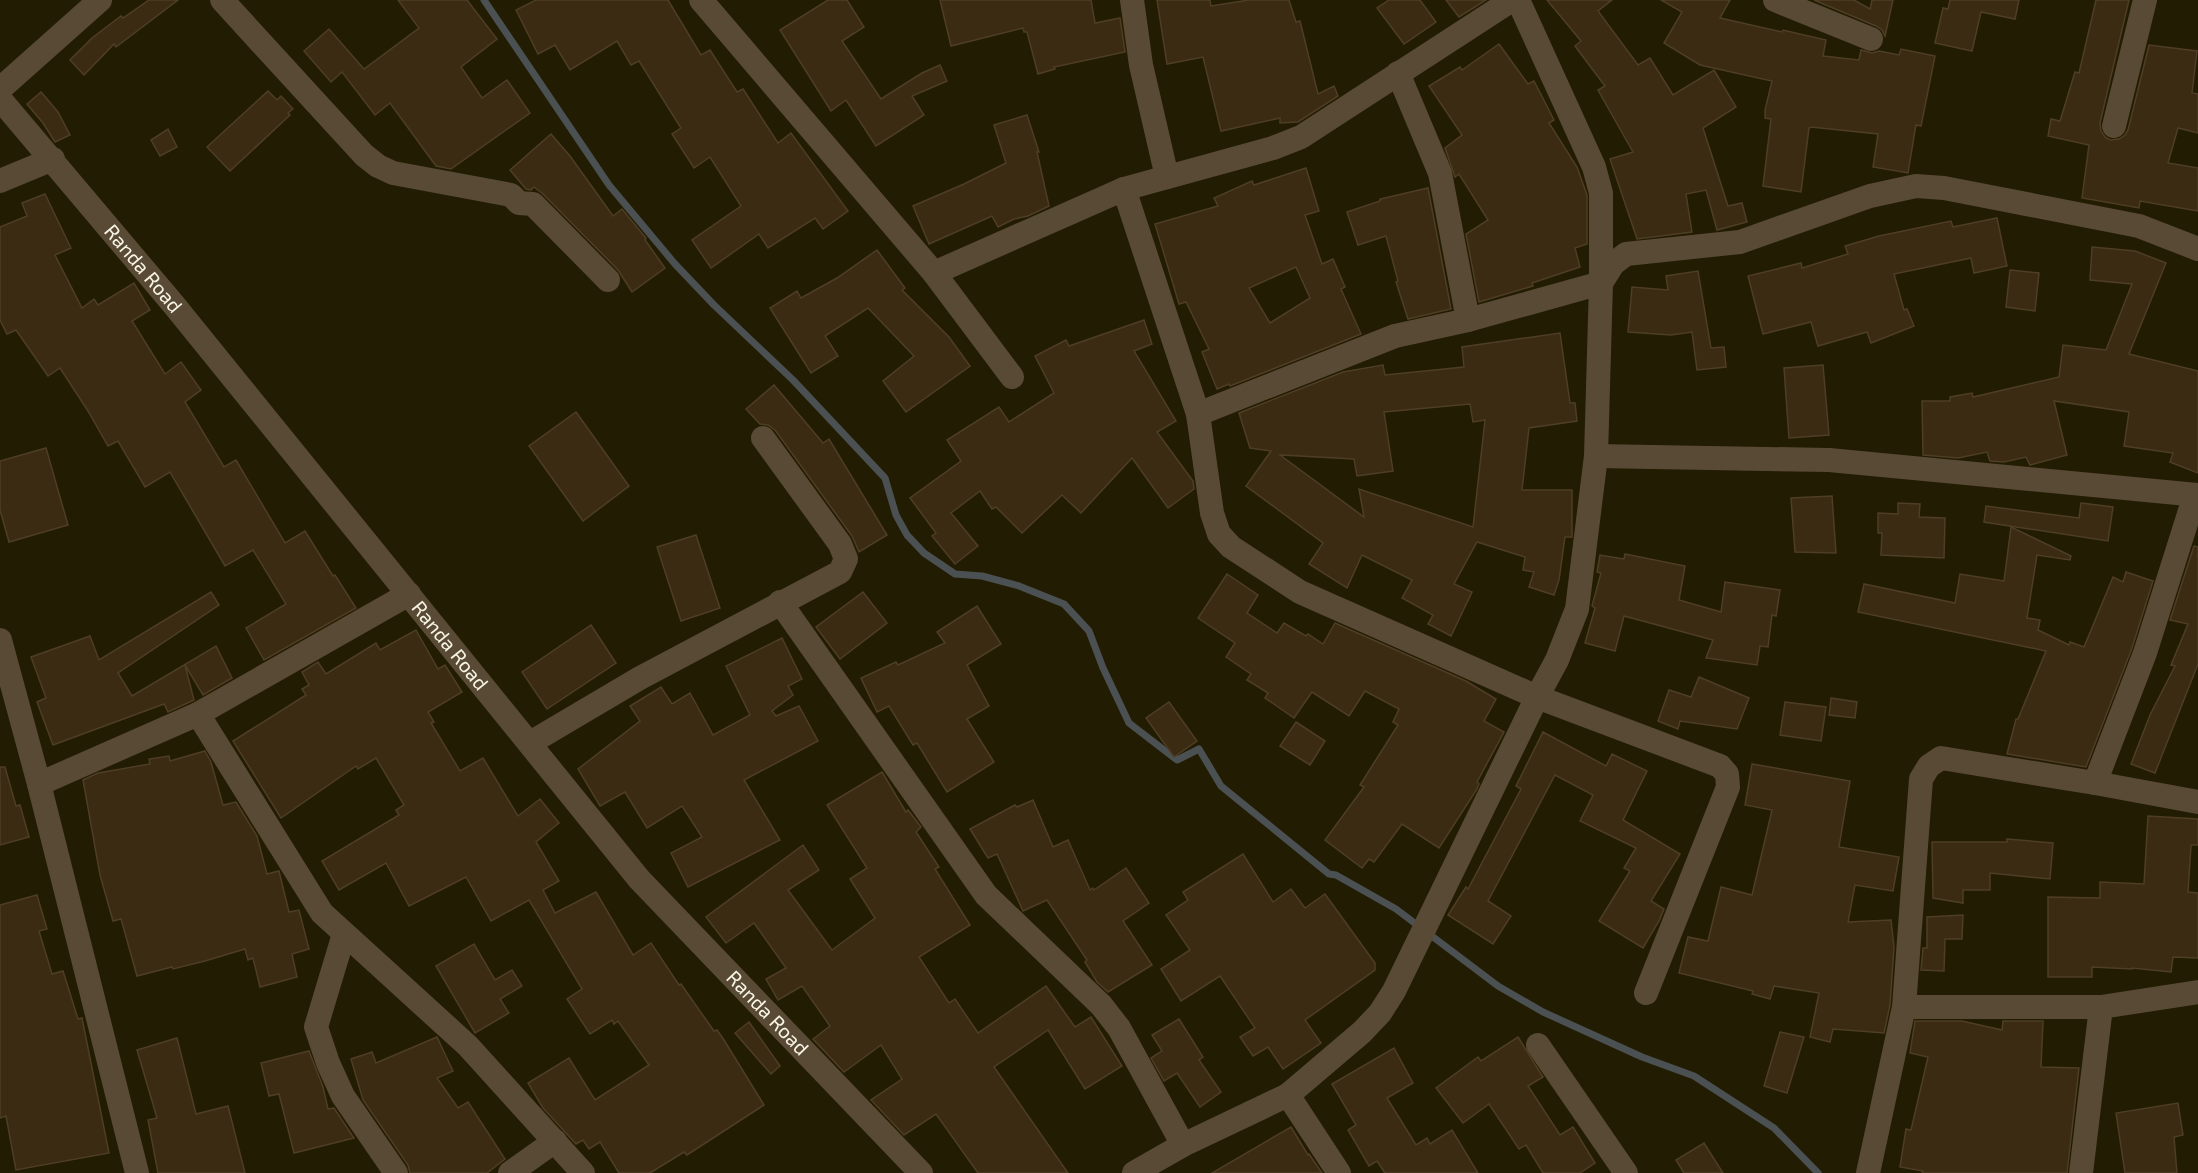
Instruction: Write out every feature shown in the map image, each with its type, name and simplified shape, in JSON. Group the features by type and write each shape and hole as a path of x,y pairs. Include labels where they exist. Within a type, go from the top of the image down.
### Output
{"street":[{"path":"0,89 100,0"},
{"path":"222,0 364,155 378,166 393,173 511,195 519,203 533,204 608,280"},
{"path":"701,0 934,273 1012,376"},
{"path":"1132,0 1141,64 1167,177"},
{"path":"934,273 1124,189 1273,148 1301,136 1512,0"},
{"path":"1134,1173 1183,1145 1288,1095 1362,1032 1380,1013 1394,991 1557,660 1577,609 1596,456 1601,193 1594,167 1518,0"},
{"path":"1775,0 1871,39"},
{"path":"2114,126 2145,0"},
{"path":"1398,74 1440,173 1468,320"},
{"name":"Randa Road","path":"0,99 174,305 639,879 921,1173"},
{"path":"0,181 53,159"},
{"path":"1198,414 1395,336 1468,320 1601,283 1613,264 1626,254 1740,242 1870,196 1916,186 1944,188 2139,226 2198,249"},
{"path":"1124,189 1198,414 1212,513 1219,534 1231,548 1300,592 1537,697 1704,759 1720,766 1727,774 1728,787 1646,993"},
{"path":"530,743 640,678 840,572 846,559 840,544 763,438"},
{"path":"1596,456 1829,460 2196,495 2145,653 2095,783"},
{"path":"39,784 198,714 409,594"},
{"path":"780,602 986,895 1101,1005 1119,1028 1183,1145"},
{"path":"0,640 39,784 137,1173"},
{"path":"198,714 322,913 468,1046 583,1173"},
{"path":"1868,1173 1904,1007 1921,779 1929,766 1941,758 2198,802"},
{"path":"344,934 316,1027 328,1063 343,1096 396,1173"},
{"path":"1904,1007 2101,1008 2198,992"},
{"path":"2081,1173 2101,1008"},
{"path":"1538,1044 1626,1173"},
{"path":"1288,1095 1339,1173"},
{"path":"510,1173 555,1141"}],"building":[{"path":"149,0 178,0 116,47 114,44 84,75 70,60 92,38 121,16 123,18"},
{"path":"398,0 467,0 497,39 461,67 482,98 507,80 530,113 451,169 436,166 390,103 375,115 342,72 331,82 304,51 329,29 364,69 419,28"},
{"path":"536,0 668,0 701,55 710,50 737,92 743,89 778,143 791,133 848,211 823,229 815,218 768,248 759,234 711,268 692,240 741,206 710,157 694,168 672,134 681,128 639,61 631,65 617,41 570,70 555,45 538,54 516,10"},
{"path":"828,0 847,0 864,27 842,41 881,99 922,73 940,65 947,81 912,96 924,115 876,146 846,100 831,111 780,30"},
{"path":"940,0 1091,0 1095,23 1120,18 1125,52 1054,67 1055,69 1038,74 1027,32 1024,32 1023,28 951,46"},
{"path":"1157,0 1210,0 1211,6 1249,0 1289,0 1296,22 1300,21 1318,94 1334,86 1338,96 1298,122 1280,123 1280,118 1221,131 1203,57 1167,64"},
{"path":"1389,0 1420,0 1436,22 1404,44 1377,8"},
{"path":"1446,0 1486,0 1459,17"},
{"path":"1547,0 1612,0 1598,11 1638,65 1650,58 1673,95 1714,70 1736,107 1703,128 1728,206 1742,203 1747,222 1717,230 1706,190 1686,194 1692,232 1637,239 1610,159 1633,152 1598,90 1605,86 1575,46 1581,41"},
{"path":"1661,0 1730,0 1720,18 1826,40 1823,56 1859,60 1861,50 1899,55 1901,49 1935,56 1921,126 1916,125 1908,173 1873,167 1878,134 1811,127 1809,128 1801,192 1763,186 1771,119 1765,118 1765,110 1772,81 1700,65 1664,43 1682,12"},
{"path":"1814,0 1854,0 1870,9 1872,0 1893,0 1885,36 1876,26"},
{"path":"1950,0 2019,0 2015,19 1981,12 1972,51 1935,43 1943,8 1948,9"},
{"path":"2096,0 2129,0 2100,123 2101,131 2110,140 2119,139 2128,130 2149,45 2197,51 2192,93 2198,94 2198,133 2178,128 2168,163 2198,168 2198,211 2140,201 2139,208 2082,198 2089,145 2048,136 2051,119 2060,121 2075,72 2079,73"},
{"path":"1499,44 1528,84 1534,81 1554,120 1549,123 1577,167 1587,195 1587,244 1575,248 1580,267 1532,283 1533,286 1479,302 1466,234 1488,220 1459,174 1455,177 1445,148 1462,135 1429,86 1460,67 1462,70"},
{"path":"268,91 277,100 281,96 293,109 288,113 290,115 230,171 207,147"},
{"path":"41,92 58,112 70,135 55,142 27,104"},
{"path":"1027,115 1039,152 1037,152 1049,206 998,227 992,216 929,244 913,206 1006,163 994,125"},
{"path":"168,129 177,147 160,156 151,140"},
{"path":"551,134 570,156 613,216 622,209 646,238 645,240 665,268 632,292 618,270 543,194 534,187 531,190 526,189 510,170"},
{"path":"1306,168 1319,211 1305,215 1322,264 1333,259 1345,287 1341,289 1361,334 1230,386 1229,384 1217,389 1202,352 1209,349 1186,302 1179,304 1155,224 1218,206 1214,198 1252,181 1254,185","holes":["1296,267 1310,298 1270,323 1249,288"]},
{"path":"1428,188 1451,309 1408,319 1396,282 1398,281 1386,236 1358,245 1347,212 1380,201 1380,199"},
{"path":"45,194 71,248 55,255 82,308 94,299 98,305 134,283 150,310 132,321 165,374 181,362 201,390 185,402 224,467 236,460 285,543 305,531 356,608 264,660 246,628 286,604 253,550 225,566 170,472 145,487 118,441 108,446 60,368 48,376 16,330 7,334 0,320 0,227 27,216 22,203"},
{"path":"1997,218 2007,266 1974,273 1971,258 1894,274 1904,310 1907,309 1914,326 1871,343 1867,332 1818,346 1811,322 1763,334 1748,276 1801,263 1802,268 1848,254 1845,246 1879,236 1951,221 1953,227"},
{"path":"2092,247 2135,251 2166,263 2129,354 2198,371 2198,473 2170,462 2173,453 2124,446 2129,412 2054,401 2067,455 2030,465 2026,457 2004,462 1990,461 1987,452 1958,458 1923,455 1922,401 1950,401 1950,397 1972,393 1973,397 2059,377 2063,345 2106,350 2132,284 2090,280"},
{"path":"877,250 905,288 902,290 949,337 970,366 906,412 883,381 914,356 868,308 825,336 838,356 811,373 770,308 797,291 801,298 837,278"},
{"path":"2010,270 2039,273 2035,311 2006,307"},
{"path":"1698,271 1711,348 1724,347 1726,367 1697,370 1692,332 1671,335 1628,332 1632,287 1668,290 1666,276"},
{"path":"1144,320 1152,344 1134,351 1176,421 1157,432 1193,481 1194,489 1168,508 1132,458 1081,513 1062,495 1022,533 996,507 992,509 980,491 951,513 978,546 955,564 932,536 936,533 910,498 961,461 947,440 999,407 1009,422 1054,393 1035,356 1066,340 1069,346"},
{"path":"1560,333 1570,403 1575,403 1577,421 1529,428 1522,490 1572,490 1572,537 1565,537 1559,580 1554,595 1529,587 1534,572 1523,570 1525,557 1477,542 1454,584 1472,592 1451,636 1428,624 1433,615 1402,598 1412,580 1362,555 1347,588 1309,564 1323,543 1246,486 1271,451 1250,448 1239,413 1343,372 1383,365 1385,375 1464,367 1462,347","holes":["1470,404 1473,422 1485,420 1473,527 1359,489 1364,517 1280,455 1354,459 1357,476 1393,471 1384,412"]},
{"path":"1823,365 1829,435 1789,438 1784,368"},
{"path":"774,385 823,443 829,439 887,535 859,552 852,536 775,430 768,425 760,424 746,409"},
{"path":"576,412 629,486 583,521 529,446"},
{"path":"46,448 68,525 9,542 0,510 0,461"},
{"path":"1832,496 1836,553 1795,552 1791,498"},
{"path":"1898,503 1920,504 1919,517 1945,518 1944,558 1881,555 1882,533 1878,533 1878,513 1898,514"},
{"path":"2081,503 2113,507 2108,541 1984,522 1986,506 2079,518"},
{"path":"2011,527 2071,556 2070,560 2037,555 2027,618 2040,620 2038,630 2069,645 2070,642 2084,647 2113,577 2123,582 2126,572 2153,581 2132,648 2086,767 2007,754 2016,719 2018,719 2046,651 1858,612 1864,584 1955,603 1960,574 2004,581"},
{"path":"696,535 720,608 681,621 657,547"},
{"path":"2194,546 2198,547 2198,664 2155,773 2131,764 2150,715 2175,666 2171,665 2188,624 2170,620"},
{"path":"1625,554 1685,566 1679,600 1721,612 1725,582 1780,590 1776,616 1772,615 1768,647 1760,646 1757,665 1706,658 1713,640 1624,616 1615,651 1585,643 1595,608 1592,606 1601,573 1597,572 1600,555 1624,559"},
{"path":"1227,574 1258,595 1247,613 1277,633 1284,623 1323,644 1335,623 1466,681 1496,699 1484,721 1504,732 1477,782 1479,784 1477,789 1439,848 1402,824 1374,862 1369,859 1362,868 1325,840 1364,787 1360,785 1398,725 1393,722 1399,709 1365,691 1349,716 1312,692 1294,718 1265,698 1268,693 1247,680 1251,674 1226,657 1235,643 1198,618"},
{"path":"211,592 219,605 118,673 132,696 216,646 232,678 203,695 185,665 194,700 168,712 164,704 53,745 37,702 46,698 31,657 90,636 99,660"},
{"path":"863,592 887,623 840,659 816,627"},
{"path":"977,606 1001,644 967,665 989,706 967,719 994,762 947,792 917,743 913,745 889,706 877,712 861,678 896,662 898,665 945,643 937,632"},
{"path":"591,625 616,663 547,709 522,672"},
{"path":"416,630 438,669 445,665 462,692 428,712 434,722 431,723 460,771 483,758 518,816 540,799 559,823 536,842 559,881 543,890 555,913 596,892 633,955 651,943 679,985 681,984 714,1031 717,1030 724,1040 764,1105 687,1155 684,1152 650,1173 619,1173 600,1142 589,1149 583,1140 576,1144 543,1108 528,1083 569,1058 595,1100 649,1065 618,1021 614,1024 612,1020 590,1034 567,999 582,989 529,900 491,921 466,877 409,906 386,863 339,890 322,861 399,815 396,810 404,805 376,758 358,769 356,766 281,818 233,741 306,695 302,689 309,685 302,672 318,662 326,674 376,643 380,650"},
{"path":"782,638 802,679 788,686 793,695 772,711 776,716 799,706 818,741 744,780 780,840 688,887 671,853 702,837 682,806 647,828 625,792 600,806 578,769 640,721 630,706 661,687 672,704 690,693 713,735 750,715 726,666"},
{"path":"1699,677 1749,698 1737,729 1680,721 1678,729 1658,721 1669,690 1691,697"},
{"path":"1831,698 1857,702 1855,718 1829,715"},
{"path":"1169,702 1197,741 1174,757 1146,718"},
{"path":"1785,702 1826,707 1821,741 1780,735"},
{"path":"1296,722 1325,741 1310,765 1280,746"},
{"path":"1543,732 1606,766 1612,754 1647,771 1623,820 1680,854 1651,901 1664,909 1643,948 1599,921 1630,871 1624,868 1636,848 1580,821 1593,795 1555,775 1488,901 1511,916 1493,944 1448,915 1466,887 1468,889 1521,789 1516,786"},
{"path":"205,751 211,762 223,805 236,802 257,836 267,874 279,871 289,912 299,910 309,949 292,954 297,977 260,987 253,958 248,960 245,949 173,969 172,967 137,976 121,919 113,921 100,875 83,780 98,773 150,764 149,759 169,756 170,761"},
{"path":"1752,764 1850,781 1839,847 1899,857 1893,891 1855,885 1848,922 1891,920 1894,947 1890,1005 1884,1033 1833,1029 1830,1042 1810,1037 1819,993 1774,986 1770,999 1752,994 1753,991 1679,973 1688,937 1708,941 1721,887 1752,895 1772,810 1745,805"},
{"path":"0,767 5,767 16,806 20,805 29,837 0,845"},
{"path":"882,772 906,812 908,810 921,827 916,832 939,867 935,869 970,925 919,957 949,1003 955,999 978,1033 1046,986 1075,1027 1091,1017 1122,1066 1085,1089 1048,1030 994,1067 1068,1173 978,1173 936,1114 904,1135 871,1100 902,1079 881,1045 844,1072 813,1039 830,1026 802,986 778,1000 766,979 786,968 754,923 726,943 706,917 803,845 819,870 788,890 832,950 875,918 850,879 867,868 827,805"},
{"path":"1033,800 1053,847 1068,840 1090,890 1093,888 1094,890 1126,868 1149,903 1123,921 1152,965 1108,992 1097,982 1085,962 1087,960 1047,900 1023,911 997,854 988,858 970,829 1015,805 1017,807"},
{"path":"2148,816 2198,819 2198,845 2191,845 2188,892 2198,893 2198,958 2173,957 2171,972 2092,967 2092,977 2048,977 2048,897 2100,898 2100,882 2144,884"},
{"path":"2007,839 2053,843 2050,879 1990,873 1990,890 1963,890 1963,903 1933,898 1932,842 2007,842"},
{"path":"1243,854 1273,902 1291,889 1305,908 1325,894 1375,963 1375,970 1305,1020 1321,1043 1283,1069 1268,1047 1253,1056 1240,1037 1255,1028 1220,976 1181,1001 1161,969 1190,950 1166,915 1188,900 1183,892"},
{"path":"37,895 47,929 39,931 52,974 63,971 78,1019 82,1018 109,1153 16,1170 6,1116 0,1118 0,905"},
{"path":"1963,915 1962,939 1945,939 1944,971 1921,970 1923,948 1927,948 1927,917"},
{"path":"474,944 495,980 512,970 522,986 500,999 509,1013 475,1033 436,966"},
{"path":"1179,1019 1203,1057 1199,1060 1221,1092 1200,1107 1177,1073 1164,1081 1151,1058 1162,1051 1152,1035"},
{"path":"1915,1021 1962,1021 2002,1030 2003,1021 2043,1021 2041,1067 2079,1068 2067,1173 1922,1173 1923,1171 1900,1167 1906,1129 1911,1130 1928,1057 1910,1053"},
{"path":"749,1022 780,1066 771,1074 735,1033"},
{"path":"1780,1032 1804,1037 1787,1093 1764,1086"},
{"path":"437,1037 453,1071 437,1078 458,1108 468,1102 505,1159 487,1173 410,1173 408,1165 363,1100 351,1059 372,1052 376,1063"},
{"path":"1518,1037 1543,1077 1528,1086 1560,1135 1573,1127 1595,1163 1580,1173 1543,1173 1526,1145 1519,1149 1489,1104 1463,1123 1436,1088 1478,1057 1481,1061"},
{"path":"177,1038 196,1114 228,1106 245,1173 158,1173 148,1120 157,1118 137,1050"},
{"path":"1394,1048 1413,1083 1387,1098 1416,1145 1427,1138 1430,1144 1452,1130 1478,1173 1385,1173 1377,1161 1369,1166 1348,1130 1356,1125 1332,1084"},
{"path":"309,1051 323,1087 328,1109 334,1108 354,1138 294,1153 279,1094 269,1096 261,1063"},
{"path":"2178,1103 2183,1135 2174,1137 2177,1173 2125,1173 2116,1113"},
{"path":"1291,1127 1322,1173 1212,1173"},
{"path":"1704,1143 1723,1173 1684,1173 1676,1160"}],"waterway":[{"path":"484,0 609,185 675,264 714,305 793,380 885,478 896,515 907,535 924,553 955,574 982,576 1019,586 1064,604 1089,631 1103,668 1129,723 1177,760 1199,749 1221,786 1329,874 1336,875 1396,909 1498,986 1543,1012 1642,1057 1694,1076 1774,1128 1818,1173"}]}
